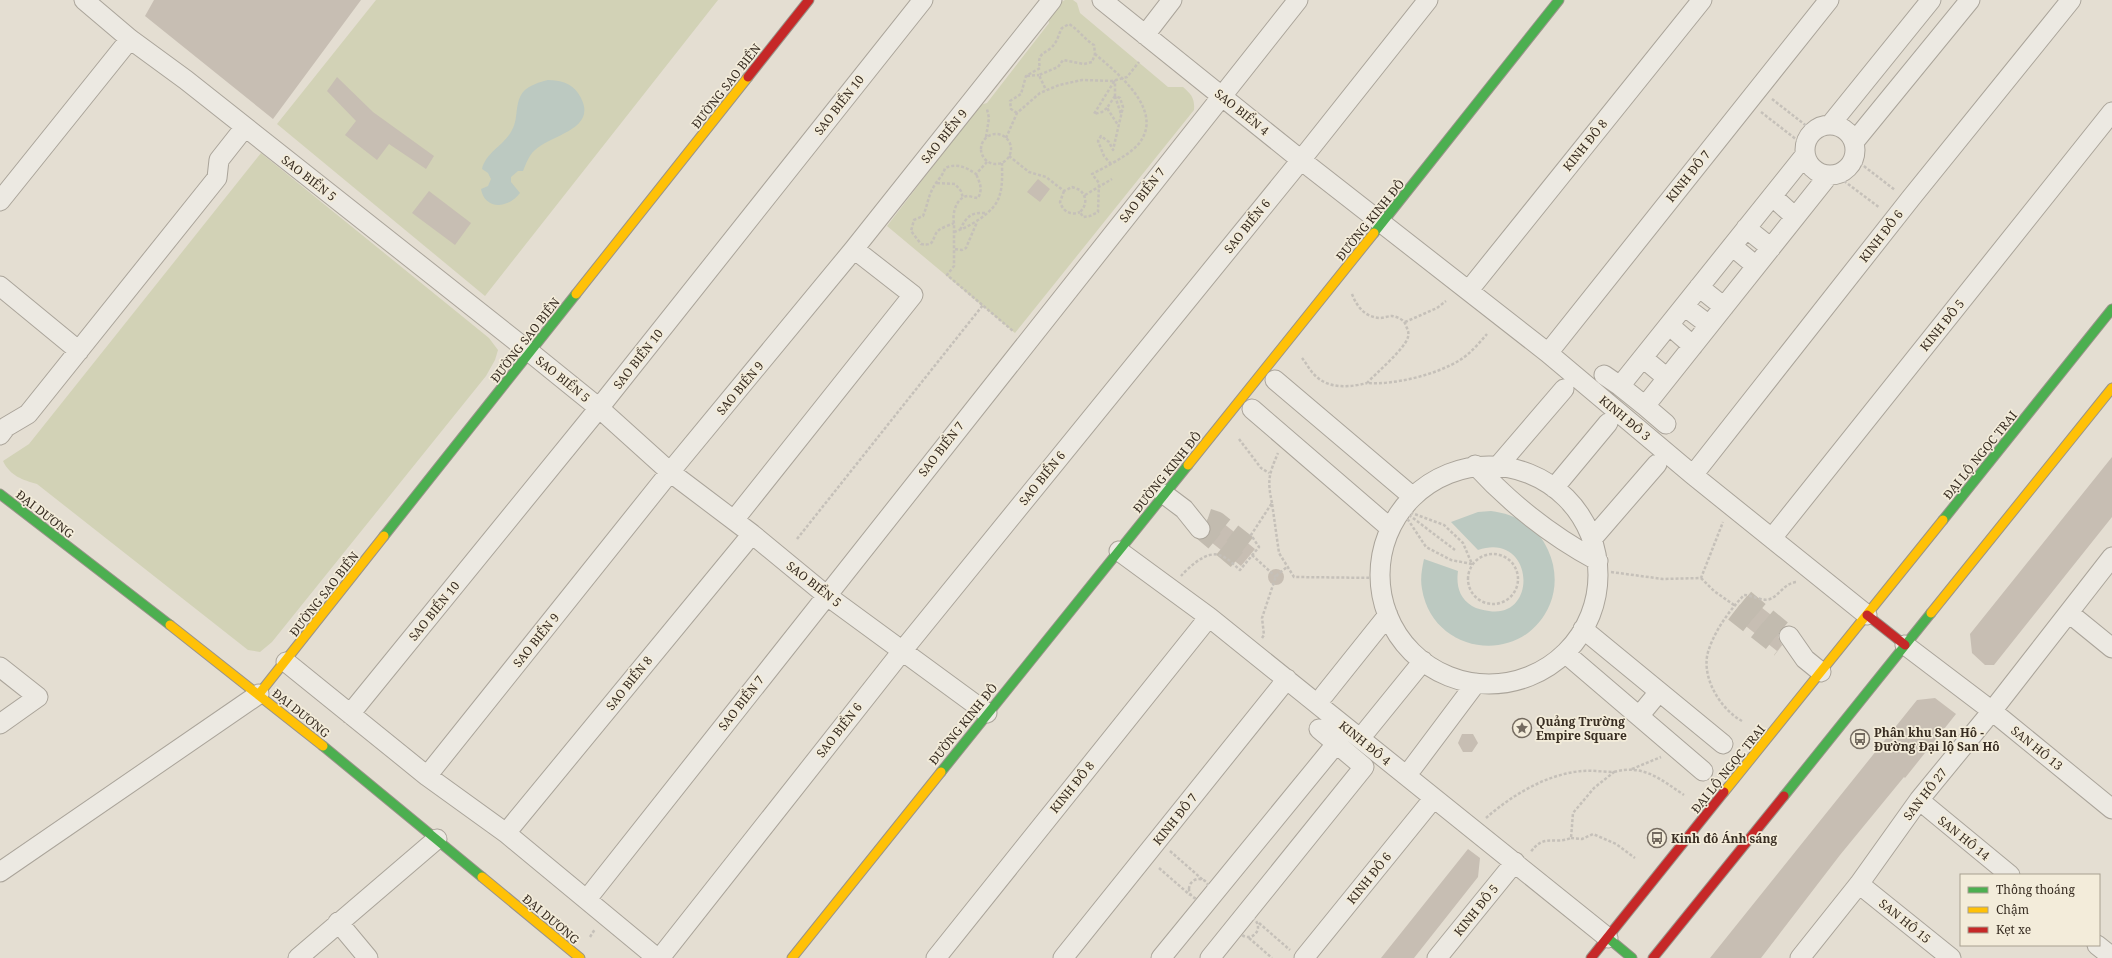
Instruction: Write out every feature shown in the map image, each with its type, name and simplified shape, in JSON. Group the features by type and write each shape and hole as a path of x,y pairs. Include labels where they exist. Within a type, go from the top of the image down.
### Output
{"street":[{"name":"SAO BIỂN 5","path":"84,0 130,39 186,80 531,353 599,408 670,472 752,534 826,595 987,713"},
{"name":"ĐƯỜNG SAO BIỂN","path":"259,694 531,353 809,0"},
{"name":"SAO BIỂN 10","path":"350,714 599,408 922,0"},
{"name":"SAO BIỂN 9","path":"427,776 670,472 854,249 1052,0"},
{"name":"SAO BIỂN 4","path":"1102,0 1301,160 1383,223"},
{"path":"1145,34 1172,0"},
{"name":"SAO BIỂN 7","path":"587,899 1221,95 1298,0"},
{"name":"SAO BIỂN 6","path":"659,958 903,650 1301,160 1428,0"},
{"name":"ĐƯỜNG KINH ĐÔ","path":"792,958 987,713 1383,223 1559,0"},
{"name":"KINH ĐÔ 8","path":"1469,290 1702,0"},
{"name":"KINH ĐÔ 7","path":"1548,353 1829,0"},
{"path":"1645,406 1795,218 1833,176 1851,166 1854,150 1887,102 1970,0"},
{"name":"KINH ĐÔ 6","path":"1693,475 1906,204 2071,0"},
{"path":"1620,386 1772,196 1813,139 1864,84 1927,4 1948,27"},
{"path":"1906,30 1930,49"},
{"path":"0,201 130,39"},
{"path":"1890,51 1913,69"},
{"path":"1864,84 1887,102"},
{"name":"KINH ĐÔ 5","path":"1772,538 2112,112"},
{"path":"0,435 6,427 28,414 217,178 219,160 245,127"},
{"path":"1813,139 1844,129 1854,150"},
{"path":"1813,139 1813,170 1833,176"},
{"path":"1772,196 1795,218"},
{"name":"KINH ĐÔ 3","path":"1383,223 1548,353 1693,475 1866,615"},
{"path":"1746,228 1771,248"},
{"path":"1732,246 1756,266"},
{"path":"734,520 913,295 854,249"},
{"path":"0,286 79,351"},
{"path":"1699,287 1724,306"},
{"path":"1684,306 1709,326"},
{"name":"ĐẠI LỘ NGỌC TRAI","path":"1591,958 2112,309"},
{"path":"1669,325 1693,346"},
{"path":"1642,358 1667,378"},
{"path":"1604,375 1620,386 1666,424"},
{"path":"1275,380 1407,503"},
{"path":"1653,958 2112,388"},
{"path":"1498,466 1564,389"},
{"path":"1252,409 1390,528"},
{"path":"1554,488 1608,423"},
{"path":"1592,539 1657,464"},
{"path":"1475,465 1503,493 1570,546 1598,566"},
{"path":"1475,465 1498,466 1529,473 1554,488 1575,508 1592,539 1598,566 1597,590 1590,618 1576,641 1558,660 1533,675 1505,683 1476,684 1448,676 1423,661 1403,641 1388,615 1381,587 1382,558 1386,533 1407,503 1444,475 1475,465"},
{"name":"ĐẠI DƯƠNG","path":"0,494 259,694 580,958"},
{"path":"1164,494 1204,524"},
{"name":"SAO BIỂN 8","path":"506,833 752,534"},
{"name":"KINH ĐÔ 4","path":"1119,551 1208,617 1287,679 1433,799 1521,860 1608,938"},
{"name":"SAN HÔ 27","path":"1800,958 1859,884 1919,800 1992,711 2112,557"},
{"path":"2069,613 2112,648"},
{"path":"1324,695 1388,615"},
{"path":"1866,615 1905,645"},
{"name":"KINH ĐÔ 8","path":"936,958 1208,617"},
{"path":"1583,629 1723,744"},
{"path":"1784,642 1821,672"},
{"name":"SAN HÔ 13","path":"1905,645 1992,711 2112,809"},
{"path":"1565,653 1703,771"},
{"path":"1367,730 1423,661"},
{"path":"286,662 427,776 506,833 659,958"},
{"path":"0,667 38,698 0,724"},
{"name":"KINH ĐÔ 7","path":"1064,958 1287,679"},
{"path":"1413,767 1476,684"},
{"path":"1639,716 1659,692"},
{"path":"0,872 259,694"},
{"path":"1210,958 1366,769 1319,729"},
{"path":"1160,958 1336,744"},
{"name":"KINH ĐÔ 6","path":"1296,956 1433,799"},
{"name":"SAN HÔ 14","path":"1919,800 2009,874"},
{"path":"298,958 338,922 437,839"},
{"name":"KINH ĐÔ 5","path":"1437,958 1521,860"},
{"name":"SAN HÔ 15","path":"1859,884 1951,958"},
{"path":"338,922 368,958"},
{"path":"1608,938 1632,958"},
{"path":"2098,946 2112,957"}],"path":[{"path":"1017,113 1011,109 1010,101 1018,98 1021,94 1026,76 1040,68 1038,61 1040,55 1055,44 1062,28 1070,24 1076,28 1083,38 1094,45 1095,54 1092,62 1084,64 1063,60 1058,68 1039,75 1026,76"},
{"path":"1080,212 1084,217 1098,212 1099,183 1092,174 1111,164 1142,140 1147,118 1134,90 1095,54"},
{"path":"1006,138 1017,113 1040,93 1059,84 1082,80 1115,80 1122,78 1127,76 1139,62"},
{"path":"1039,75 1046,90"},
{"path":"1115,80 1115,96 1121,114"},
{"path":"1115,80 1094,114 1102,112 1107,108 1115,96"},
{"path":"1111,164 1104,156 1098,141 1101,136 1106,138 1113,150 1121,114 1122,102 1120,98 1115,96"},
{"path":"1768,103 1771,99 1813,139"},
{"path":"985,103 989,118 986,138 981,149 987,162 997,164 1002,163 1009,156 1010,147 1006,138 997,134 986,138"},
{"path":"1107,108 1118,125"},
{"path":"1765,108 1761,112 1813,139"},
{"path":"1854,150 1895,190 1891,195"},
{"path":"1009,156 1029,172 1046,176 1064,191"},
{"path":"976,174 987,162"},
{"path":"955,249 962,250 966,248 977,222 992,208 999,197 1002,163"},
{"path":"954,223 938,230 931,243 927,245 921,244 911,231 914,220 923,216 929,195 943,176 945,168 952,165 966,167 976,174 981,184 981,193 978,198 967,196 963,198 955,207 952,216 954,223 954,266 947,274 1015,333"},
{"path":"1833,176 1880,209 1884,204"},
{"path":"1085,195 1112,179"},
{"path":"937,183 955,184 961,192 963,198"},
{"path":"1074,188 1080,190 1085,195 1085,205 1080,212 1072,213 1064,210 1060,202 1064,191 1074,188"},
{"path":"960,230 966,217 976,213 985,213"},
{"path":"954,232 977,222"},
{"path":"1352,294 1360,310 1366,314 1381,318 1392,316 1405,322 1408,331 1408,338 1403,345 1367,383"},
{"path":"1405,322 1437,308 1446,301"},
{"path":"797,539 983,305"},
{"path":"1302,358 1318,379 1336,385 1352,386 1367,383 1386,383 1418,376 1461,360 1487,334"},
{"path":"1284,437 1269,473 1268,485 1272,502 1279,553 1287,567 1294,577 1381,578"},
{"path":"1239,439 1261,468 1269,473"},
{"path":"1178,578 1190,566 1211,555 1219,555 1240,570 1259,547 1251,535 1272,502"},
{"path":"1407,503 1455,550"},
{"path":"1407,503 1444,525 1463,543 1472,564 1468,577 1468,585 1478,600 1485,603 1498,604 1510,598 1515,591 1518,576 1512,563 1507,558 1501,555 1487,554 1480,557 1472,564"},
{"path":"1407,503 1426,547 1451,560 1472,564"},
{"path":"1702,578 1724,519"},
{"path":"1252,555 1276,577"},
{"path":"1598,566 1663,579 1702,578 1714,591 1734,604"},
{"path":"1259,643 1264,635 1262,618 1276,577 1287,567"},
{"path":"1742,721 1734,717 1716,695 1712,686 1707,663 1708,653 1718,630 1734,604 1744,595 1764,600 1770,599 1783,587 1793,582 1804,581"},
{"path":"1632,770 1677,748"},
{"path":"1482,822 1497,808 1516,795 1549,779 1582,771 1614,772 1625,769 1650,773 1684,795"},
{"path":"1571,838 1573,813 1594,788 1614,772"},
{"path":"1521,860 1537,843 1545,840 1562,842 1571,838 1582,839 1593,834 1616,844 1635,858"},
{"path":"1167,849 1203,880"},
{"path":"1154,864 1190,895"},
{"path":"1256,920 1296,956"},
{"path":"1249,938 1272,958"}],"green space":[{"path":"376,0 718,0 485,296 277,124"},
{"path":"1065,0 1073,0 1077,3 1080,13 1168,87 1183,87 1192,97 1194,102 1194,110 1015,333 887,226 943,153 946,146 980,105 987,103 1049,23 1048,17 1059,3"},
{"path":"261,153 489,338 498,350 495,360 486,376 272,642 260,652 248,650 37,484 17,477 13,474 3,461 29,444"}],"shaded area":[{"path":"548,80 565,83 572,87 578,93 584,105 584,115 579,123 572,129 543,144 535,150 529,157 523,171 518,171 511,177 511,182 520,193 515,198 504,204 492,204 483,196 481,189 488,186 491,179 488,173 482,169 484,163 512,130 518,101 523,92 531,86"},
{"path":"1491,511 1509,515 1532,528 1544,542 1551,557 1555,584 1550,604 1537,624 1521,638 1501,645 1480,645 1460,640 1443,628 1430,611 1422,589 1421,581 1424,559 1458,571 1458,586 1461,595 1468,603 1478,609 1489,611 1505,610 1516,602 1522,590 1523,576 1519,563 1510,553 1497,547 1478,550 1451,522 1478,512"}],"building":[{"path":"154,0 361,0 273,119 145,16"},
{"path":"337,77 373,112 434,156 426,169 389,144 377,160 345,135 356,121 327,91"},
{"path":"1038,179 1050,189 1040,202 1027,192"},
{"path":"429,191 471,223 455,245 412,213"},
{"path":"2112,457 2112,517 1994,665 1985,665 1972,653 1970,634"},
{"path":"1212,514 1255,549 1241,566 1206,538 1210,533 1211,527 1207,520"},
{"path":"1276,569 1283,574 1284,577 1279,584 1276,585 1269,580 1268,577 1273,570"},
{"path":"1747,596 1785,626 1779,632 1778,637 1782,645 1777,651 1732,615"},
{"path":"1935,698 1956,714 1905,778 1904,777 1840,855 1761,958 1710,958 1917,700"},
{"path":"1462,734 1473,734 1478,743 1472,752 1463,752 1458,743"},
{"path":"1468,849 1480,858 1478,877 1414,958 1381,958"}],"tunnel":[{"path":"1208,518 1217,521 1254,550"},
{"path":"1200,529 1242,564"},
{"path":"1745,599 1789,636"},
{"path":"1734,612 1780,648"}],"traffic: fast":[{"path":"1374,233 1559,0"},
{"path":"384,536 576,294"},
{"path":"1943,520 2112,309"},
{"path":"941,772 1188,465"},
{"path":"0,494 170,625"},
{"path":"1784,796 1931,613"},
{"path":"323,746 482,877"},
{"path":"1608,938 1632,958"}],"traffic: slow":[{"path":"576,294 748,77"},
{"path":"1188,465 1374,233"},
{"path":"1931,613 2112,388"},
{"path":"1724,792 1943,520"},
{"path":"259,694 384,536"},
{"path":"170,625 323,746"},
{"path":"792,958 941,772"},
{"path":"482,877 580,958"}],"traffic: jam":[{"path":"748,77 809,0"},
{"path":"1867,615 1905,645"},
{"path":"1591,958 1724,792"},
{"path":"1653,958 1784,796"}],"place":[{"name":"Quảng Trường Empire Square","path":"1522,728"},
{"name":"Phân khu San Hô - Đường Đại lộ San Hô","path":"1860,739"},
{"name":"Kinh đô Ánh sáng","path":"1657,838"}]}
